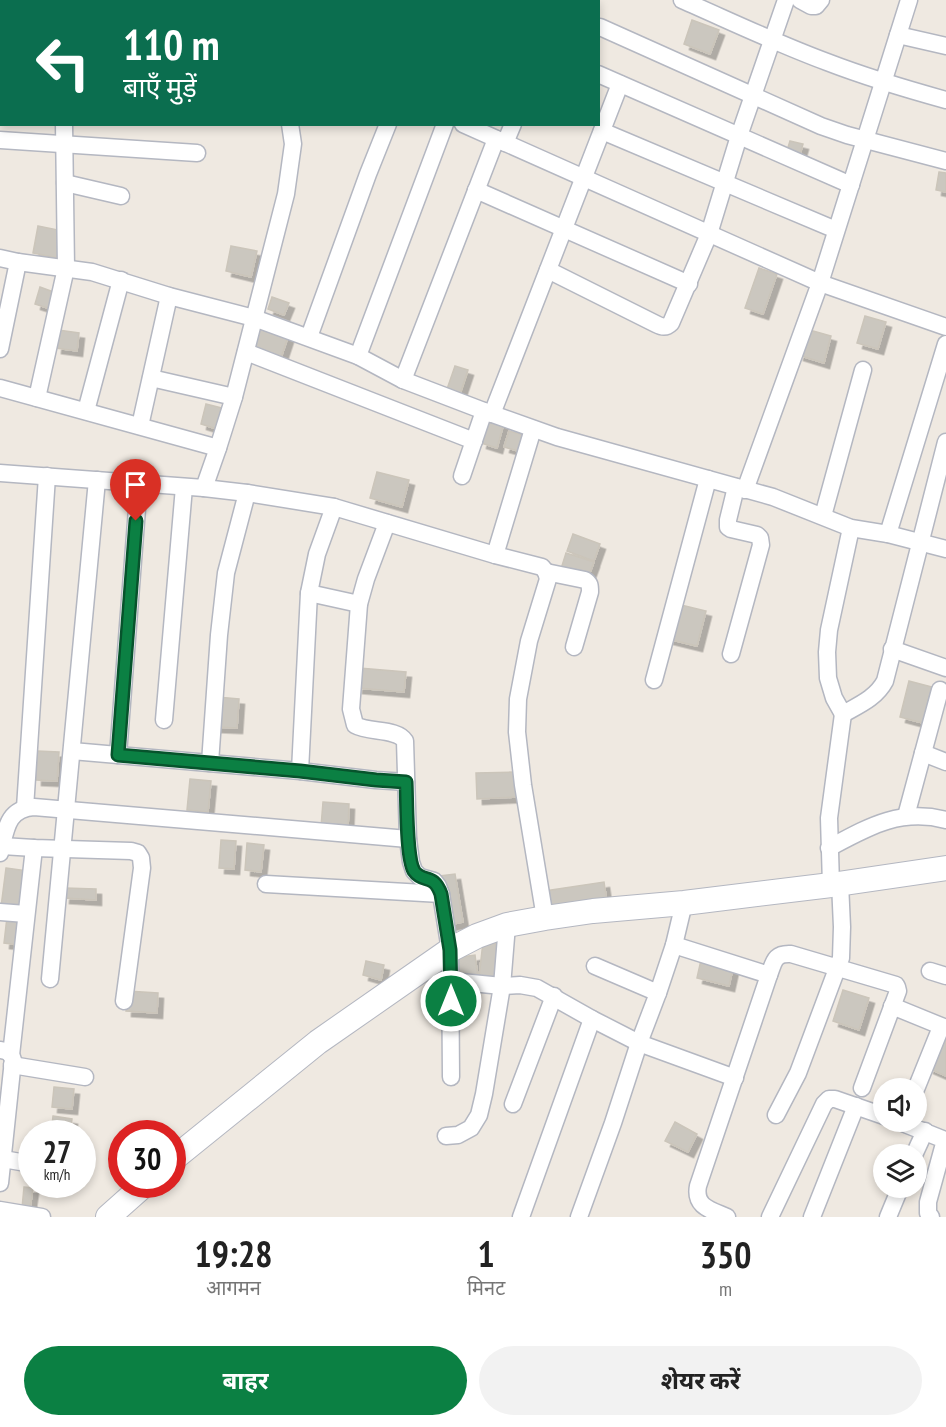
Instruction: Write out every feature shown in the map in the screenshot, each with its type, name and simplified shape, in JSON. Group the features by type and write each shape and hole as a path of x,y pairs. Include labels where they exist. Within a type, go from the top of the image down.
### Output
{"street":[{"path":"682,0 826,62 883,82 946,100"},
{"path":"548,270 663,327 668,326 674,320 709,234 739,136 786,0"},
{"path":"800,0 811,6 816,6 821,0"},
{"path":"731,654 761,545 757,535 731,529 728,526 728,520 820,283 909,0"},
{"path":"600,27 821,126 946,161"},
{"path":"898,35 946,46"},
{"path":"600,75 851,185"},
{"path":"462,476 474,441 548,270 620,84"},
{"path":"37,398 66,268 64,126"},
{"path":"204,488 234,398 286,194 293,144 290,126"},
{"path":"309,337 387,126"},
{"path":"358,357 444,126"},
{"path":"467,126 820,283 946,327"},
{"path":"403,380 476,190 501,141 512,126"},
{"path":"602,131 836,230"},
{"path":"0,140 197,153"},
{"path":"65,183 121,196"},
{"path":"476,190 689,284"},
{"path":"0,258 92,272 169,296 254,318 358,357 403,380 556,437 773,497 851,528 888,534 946,549"},
{"path":"0,349 18,262"},
{"path":"86,411 121,280"},
{"path":"140,426 169,296"},
{"path":"888,534 946,344"},
{"path":"246,352 474,441"},
{"path":"823,516 863,370"},
{"path":"151,378 234,398"},
{"path":"0,388 218,448"},
{"path":"495,555 533,429"},
{"path":"843,714 873,697 885,681 946,442"},
{"path":"0,473 248,492 334,507 542,567 548,579 529,641 518,699 517,732 523,785 545,918"},
{"path":"47,476 12,813 1,849 62,848 138,853 142,868 124,1001"},
{"path":"654,680 708,479"},
{"path":"50,979 97,480"},
{"path":"118,755 139,483"},
{"path":"164,720 184,487"},
{"path":"210,763 226,573 248,492"},
{"path":"300,771 309,594 317,554 334,507"},
{"path":"387,523 359,604 351,709 356,725 362,729 397,734 403,737 406,746 408,839 411,862 414,871 420,877 434,881 438,886 450,950 451,1077"},
{"path":"777,1115 798,1073 841,958 842,927 829,848 829,818 843,714 834,698 828,678 826,652 851,528"},
{"path":"546,572 585,580 590,587 574,647"},
{"path":"309,594 359,604"},
{"path":"892,649 946,668"},
{"path":"906,816 923,753 940,718 940,690"},
{"path":"72,751 406,782"},
{"path":"923,753 946,762"},
{"path":"12,813 66,809 408,839"},
{"path":"829,848 862,830 887,820 906,816 931,816 946,820"},
{"path":"0,1183 8,1057 34,848"},
{"path":"186,1149 318,1042 450,950 477,936 507,925 593,911 684,903 946,868"},
{"path":"266,884 441,894"},
{"path":"579,1217 658,993 674,945 684,903"},
{"path":"0,912 26,914"},
{"path":"446,1136 458,1135 471,1128 479,1115 502,986 507,925"},
{"path":"674,945 769,975"},
{"path":"727,1217 701,1211 696,1194 769,975 775,959 779,956 790,954 896,985 898,991 862,1088"},
{"path":"596,966 658,993"},
{"path":"930,971 946,976"},
{"path":"451,981 537,988 639,1042 735,1078"},
{"path":"513,1104 554,996"},
{"path":"892,1006 944,1028 921,1078"},
{"path":"521,1217 592,1019"},
{"path":"8,1057 85,1077"},
{"path":"770,1217 824,1104 829,1099 835,1099 873,1112"},
{"path":"812,1217 856,1106"},
{"path":"927,1132 945,1140 928,1203 928,1213 931,1217"},
{"path":"3,1159 18,1162"},
{"path":"120,1214 133,1198"},
{"path":"888,1217 896,1198"},
{"path":"0,1210 42,1217"}],"building":[{"path":"692,20 719,30 710,54 684,44"},
{"path":"790,141 803,144 799,158 786,154"},
{"path":"939,172 946,173 946,192 936,190"},
{"path":"38,226 63,231 58,258 33,253"},
{"path":"231,246 257,251 251,277 226,271"},
{"path":"759,268 777,274 763,314 745,308"},
{"path":"40,287 59,294 54,310 35,304"},
{"path":"272,297 289,303 284,315 268,309"},
{"path":"865,316 886,322 878,349 857,343"},
{"path":"261,324 289,334 280,361 252,351"},
{"path":"806,329 831,336 824,363 798,355"},
{"path":"58,330 79,333 77,351 56,348"},
{"path":"455,366 468,370 459,397 446,392"},
{"path":"206,404 226,409 220,430 201,424"},
{"path":"488,418 504,423 497,448 481,443"},
{"path":"509,431 527,436 522,452 504,447"},
{"path":"377,472 409,480 402,507 370,498"},
{"path":"573,534 600,544 594,561 567,551"},
{"path":"566,553 594,562 588,578 561,569"},
{"path":"677,604 706,611 697,646 668,639"},
{"path":"359,668 406,672 404,692 357,688"},
{"path":"909,681 932,687 923,723 900,717"},
{"path":"217,697 239,699 237,728 215,727"},
{"path":"37,751 59,752 57,781 36,780"},
{"path":"515,772 517,797 477,799 476,773"},
{"path":"190,779 211,781 208,812 187,810"},
{"path":"323,802 349,804 348,828 321,827"},
{"path":"221,840 236,841 234,869 219,868"},
{"path":"247,843 264,845 261,872 245,870"},
{"path":"6,868 27,871 23,909 1,907"},
{"path":"455,874 463,922 448,925 440,876"},
{"path":"604,882 607,902 548,911 545,891"},
{"path":"65,888 96,889 96,900 64,898"},
{"path":"7,917 22,919 19,945 4,943"},
{"path":"483,942 504,945 500,979 479,977"},
{"path":"475,955 478,978 458,980 455,958"},
{"path":"701,960 733,968 729,986 697,978"},
{"path":"366,961 384,965 381,980 363,975"},
{"path":"843,990 869,998 859,1030 833,1021"},
{"path":"127,991 158,993 157,1013 126,1011"},
{"path":"941,1036 946,1038 946,1076 928,1068"},
{"path":"54,1087 74,1089 72,1109 52,1107"},
{"path":"53,1116 72,1119 72,1120 53,1120"},
{"path":"675,1122 697,1134 688,1152 665,1141"},
{"path":"23,1198 32,1198 30,1209 22,1208"}],"route":[{"path":"136,521 118,755 406,782 411,862 414,871 420,877 434,881 441,894 450,950 451,1001"}]}
